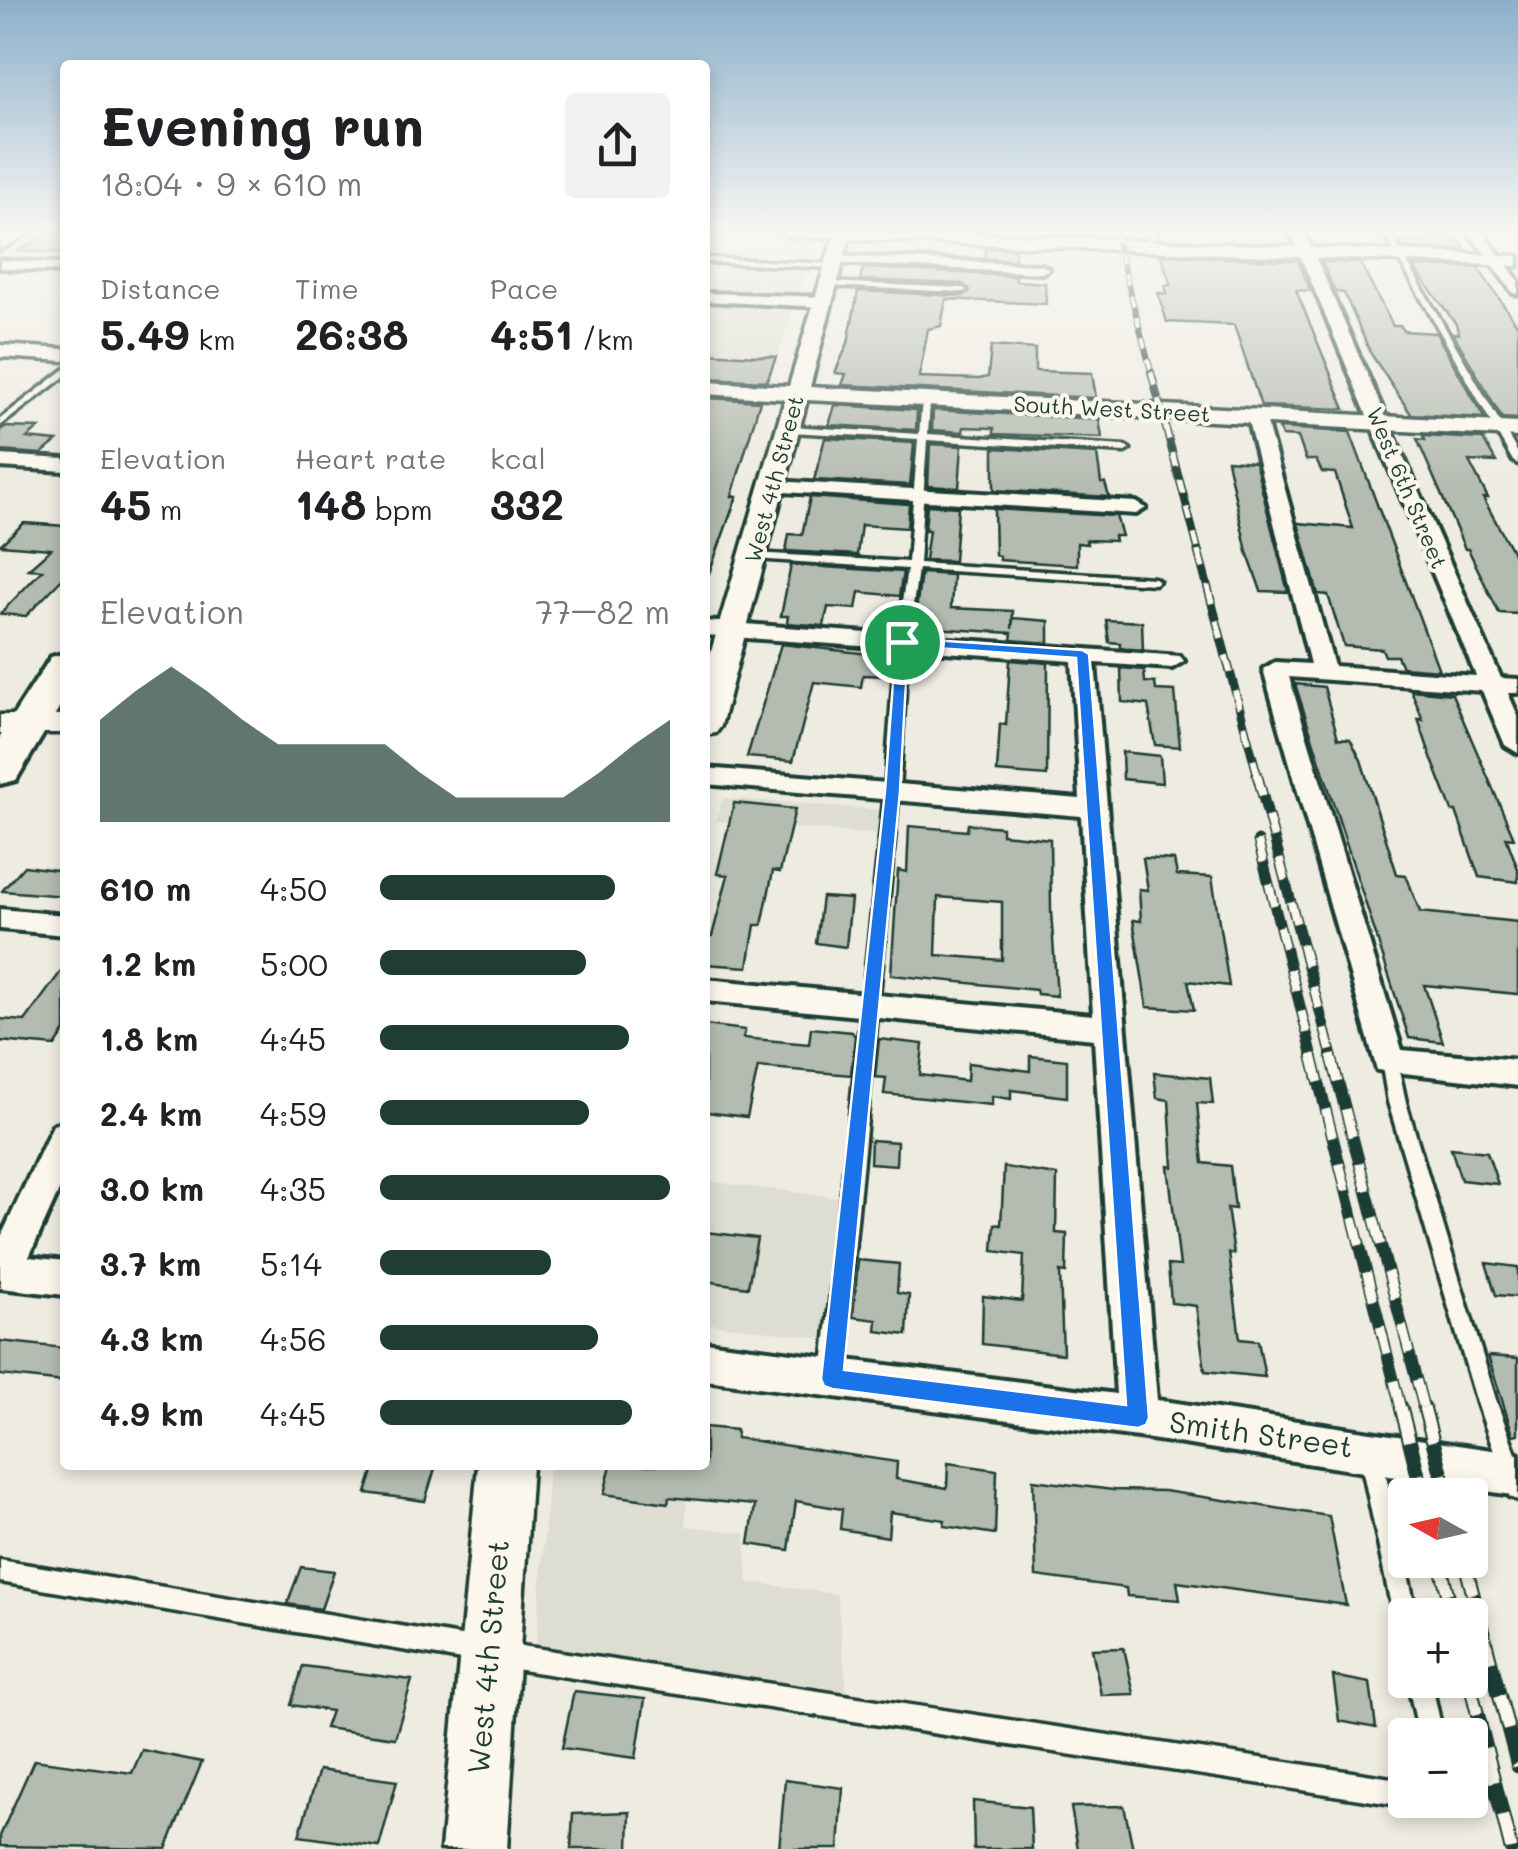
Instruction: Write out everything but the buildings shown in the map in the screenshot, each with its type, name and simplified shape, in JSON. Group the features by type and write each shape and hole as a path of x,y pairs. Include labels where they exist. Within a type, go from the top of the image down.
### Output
{"main road":[{"path":"0,771 60,673"}],"street":[{"name":"West 4th Street","path":"710,709 818,317"},
{"name":"West 6th Street","path":"1334,317 1518,746"},
{"path":"0,351 60,357"},
{"name":"South West Street","path":"710,388 1509,430"},
{"path":"1256,417 1324,672"},
{"path":"0,460 60,465"},
{"path":"774,487 1136,508"},
{"path":"710,628 1172,661"},
{"path":"1082,654 1138,1418"},
{"path":"1518,686 1274,669 1390,1061 1518,1074"},
{"path":"710,776 1095,809"},
{"path":"0,919 60,925"},
{"path":"710,990 1112,1029"},
{"path":"60,1147 22,1236 0,1271 60,1277"},
{"name":"Smith Street","path":"710,1362 1369,1451 1516,1479"},
{"name":"West 4th Street","path":"474,1849 505,1470"}],"lane":[{"path":"1438,317 1509,430 1518,461"},
{"path":"0,422 60,360"},
{"path":"832,1379 892,791 926,400"},
{"path":"790,430 1125,449"},
{"path":"754,556 1154,581"},
{"path":"1390,1061 1397,1102 1447,1271 1487,1403 1516,1479"},
{"path":"1369,1451 1401,1598"},
{"path":"0,1570 488,1653 1388,1790"}],"shaded area":[{"path":"710,317 791,317 769,383 710,380"},
{"path":"723,798 882,810 879,835 716,821"},
{"path":"710,1182 842,1198 827,1339 710,1324"},
{"path":"549,1470 687,1470 686,1526 745,1533 748,1582 837,1594 847,1694 536,1648"}],"railway":[{"path":"1137,317 1152,375"},
{"path":"1151,372 1199,553"},
{"path":"1198,551 1258,777"},
{"path":"1257,774 1332,1057"},
{"path":"1258,841 1313,1057"},
{"path":"1312,1055 1401,1409"},
{"path":"1331,1055 1424,1409"},
{"path":"1401,1407 1419,1478"},
{"path":"1424,1407 1443,1478"},
{"path":"1444,1578 1449,1598"},
{"path":"1469,1578 1518,1766"},
{"path":"1473,1698 1511,1849"}],"route":[{"path":"902,642 1082,654 1138,1418 832,1379 892,791 902,642"}]}
